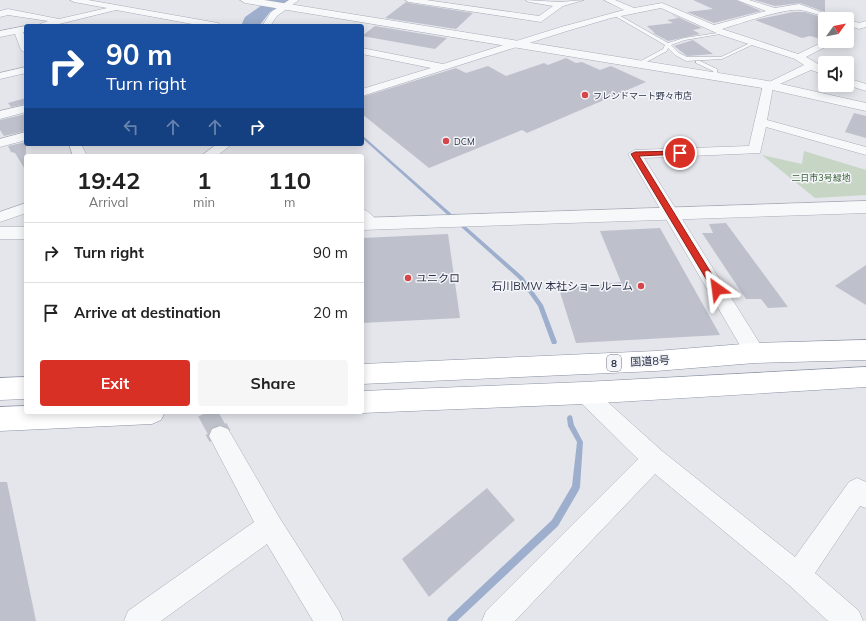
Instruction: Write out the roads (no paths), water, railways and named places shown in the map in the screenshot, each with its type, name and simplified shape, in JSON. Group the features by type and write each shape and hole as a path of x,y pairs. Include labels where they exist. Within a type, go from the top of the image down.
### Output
{"highway":[{"name":"国道8号","path":"364,374 656,361 755,353 866,350"},
{"path":"364,402 584,393 866,377"},
{"path":"0,389 24,388"},
{"path":"0,419 109,414"}],"street":[{"path":"74,0 207,24"},
{"path":"245,0 290,3 516,44 716,76 768,85 866,107"},
{"path":"409,0 542,18 564,29"},
{"path":"529,0 560,4 580,0"},
{"path":"608,0 633,11"},
{"path":"653,0 724,33 799,57 811,66 818,69"},
{"path":"741,0 775,10"},
{"path":"714,28 775,10 799,7 815,2"},
{"path":"48,24 120,8 134,3"},
{"path":"267,24 274,12 290,3"},
{"path":"542,18 560,4"},
{"path":"364,92 564,29 662,4"},
{"path":"799,7 818,13"},
{"path":"0,14 8,12 78,24"},
{"path":"0,34 22,30 24,40"},
{"path":"799,57 818,48"},
{"path":"364,51 443,67"},
{"path":"768,85 811,66"},
{"path":"0,76 24,70"},
{"path":"854,84 866,88"},
{"path":"755,353 635,154 755,150 762,122 768,85"},
{"path":"0,115 24,109"},
{"path":"762,122 866,151"},
{"path":"0,143 24,137"},
{"path":"211,154 223,146"},
{"path":"365,221 447,221 866,207"},
{"path":"0,218 24,209"},
{"path":"0,233 24,233"},
{"path":"584,393 654,459 798,576 849,621"},
{"path":"220,436 270,526 329,621"},
{"path":"496,621 654,459"},
{"path":"798,576 857,490 866,496"},
{"path":"138,621 270,526"}],"lane":[{"path":"617,15 668,45 677,54 715,70 716,76"},
{"path":"639,64 664,50 668,45 684,39 724,33"},
{"path":"687,59 722,58 754,43"}],"water":[{"path":"269,0 290,0 270,12 261,24 242,24 245,17"}],"waterway":[{"path":"364,138 521,278 540,305 554,342"},
{"path":"451,621 555,523 576,487 580,442 571,426 570,418"}],"tunnel":[{"path":"208,414 217,430"},
{"path":"216,429 220,436"}],"place":[{"name":"フレンドマート野々市店","path":"585,95"},
{"name":"DCM","path":"446,141"},
{"name":"ユニクロ","path":"408,278"},
{"name":"石川BMW 本社ショールーム","path":"641,286"}],"park label":[{"name":"二日市3号緑地","path":"821,177"}]}
